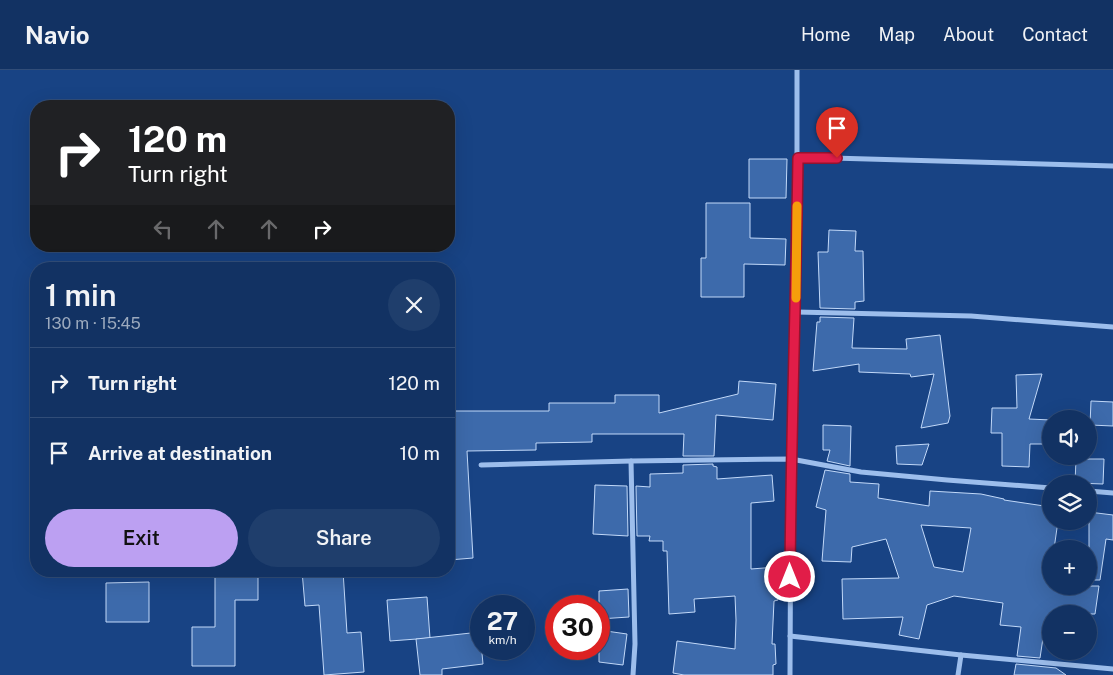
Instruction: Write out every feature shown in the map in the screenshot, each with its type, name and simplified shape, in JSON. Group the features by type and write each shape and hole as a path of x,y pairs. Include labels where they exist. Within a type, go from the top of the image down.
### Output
{"street":[{"path":"790,675 791,459 796,312 798,158 797,70"},
{"path":"798,158 1113,166"},
{"path":"796,312 971,316 1113,327"},
{"path":"480,465 631,460 791,459 861,472 1042,487"},
{"path":"631,460 635,644 633,675"},
{"path":"1097,492 1113,493"},
{"path":"790,636 961,655 1113,669"},
{"path":"958,675 961,655"}],"building":[{"path":"749,159 787,159 786,198 749,198"},
{"path":"706,203 750,203 750,238 786,239 785,265 744,264 744,297 701,297 701,258 706,258"},
{"path":"829,230 856,231 855,251 863,251 864,301 855,302 855,309 820,308 818,252 828,252"},
{"path":"820,317 854,318 852,348 907,349 906,339 940,335 950,416 948,423 921,428 934,374 911,377 910,374 859,372 859,364 813,371 817,322 820,322"},
{"path":"1042,374 1029,419 1042,420 1042,444 1030,444 1029,467 1002,466 1002,433 991,433 992,408 1017,408 1016,375"},
{"path":"739,381 776,384 773,420 716,415 714,456 683,456 684,434 592,434 592,442 536,443 536,450 467,451 473,558 455,560 455,411 549,411 549,403 615,403 615,395 659,395 659,413 738,394"},
{"path":"1091,401 1113,402 1113,426 1097,425 1097,410 1091,410"},
{"path":"823,425 851,426 850,466 827,461 830,450 823,450"},
{"path":"929,444 922,465 897,464 896,446"},
{"path":"1097,459 1104,459 1103,484 1097,484 1097,475 1075,475 1076,465 1097,465"},
{"path":"713,464 713,466 717,467 717,479 772,475 774,501 751,503 751,569 777,567 778,600 774,601 772,644 775,644 776,664 773,665 773,675 684,675 673,673 677,641 735,649 735,596 694,599 695,612 669,614 667,551 663,551 663,541 649,541 650,536 637,536 636,486 650,487 650,474 683,473 683,465"},
{"path":"825,470 850,474 850,482 879,484 878,498 929,506 930,491 981,494 1004,500 1042,506 1042,530 1057,530 1055,540 1042,540 1042,595 1097,595 1097,586 1099,586 1096,605 1042,605 1040,658 1017,656 1021,627 1000,625 1003,603 954,596 927,605 919,639 899,635 903,617 843,619 842,579 899,578 886,539 852,547 851,562 822,561 826,510 816,507","holes":["921,525 971,528 963,572 934,567"]},
{"path":"595,485 627,486 628,536 593,534"},
{"path":"1097,513 1113,515 1113,540 1106,539 1100,580 1097,580 1097,540 1089,540 1089,530 1097,530"},
{"path":"215,577 258,577 258,600 235,600 235,666 192,666 192,627 215,627"},
{"path":"303,577 343,577 347,633 361,632 364,672 324,675 319,605 305,606"},
{"path":"149,582 149,622 106,622 106,583"},
{"path":"628,589 629,617 610,618 610,595 599,595 599,591"},
{"path":"427,597 430,638 390,641 387,600"},
{"path":"610,632 627,634 623,665 599,662 599,660 610,660"},
{"path":"470,633 470,660 483,660 483,664 442,669 442,675 420,675 416,639"},
{"path":"1016,664 1056,668 1066,675 1014,675"}],"slow traffic":[{"path":"796,298 797,206"}],"route":[{"path":"790,577 798,158 837,158"}]}
